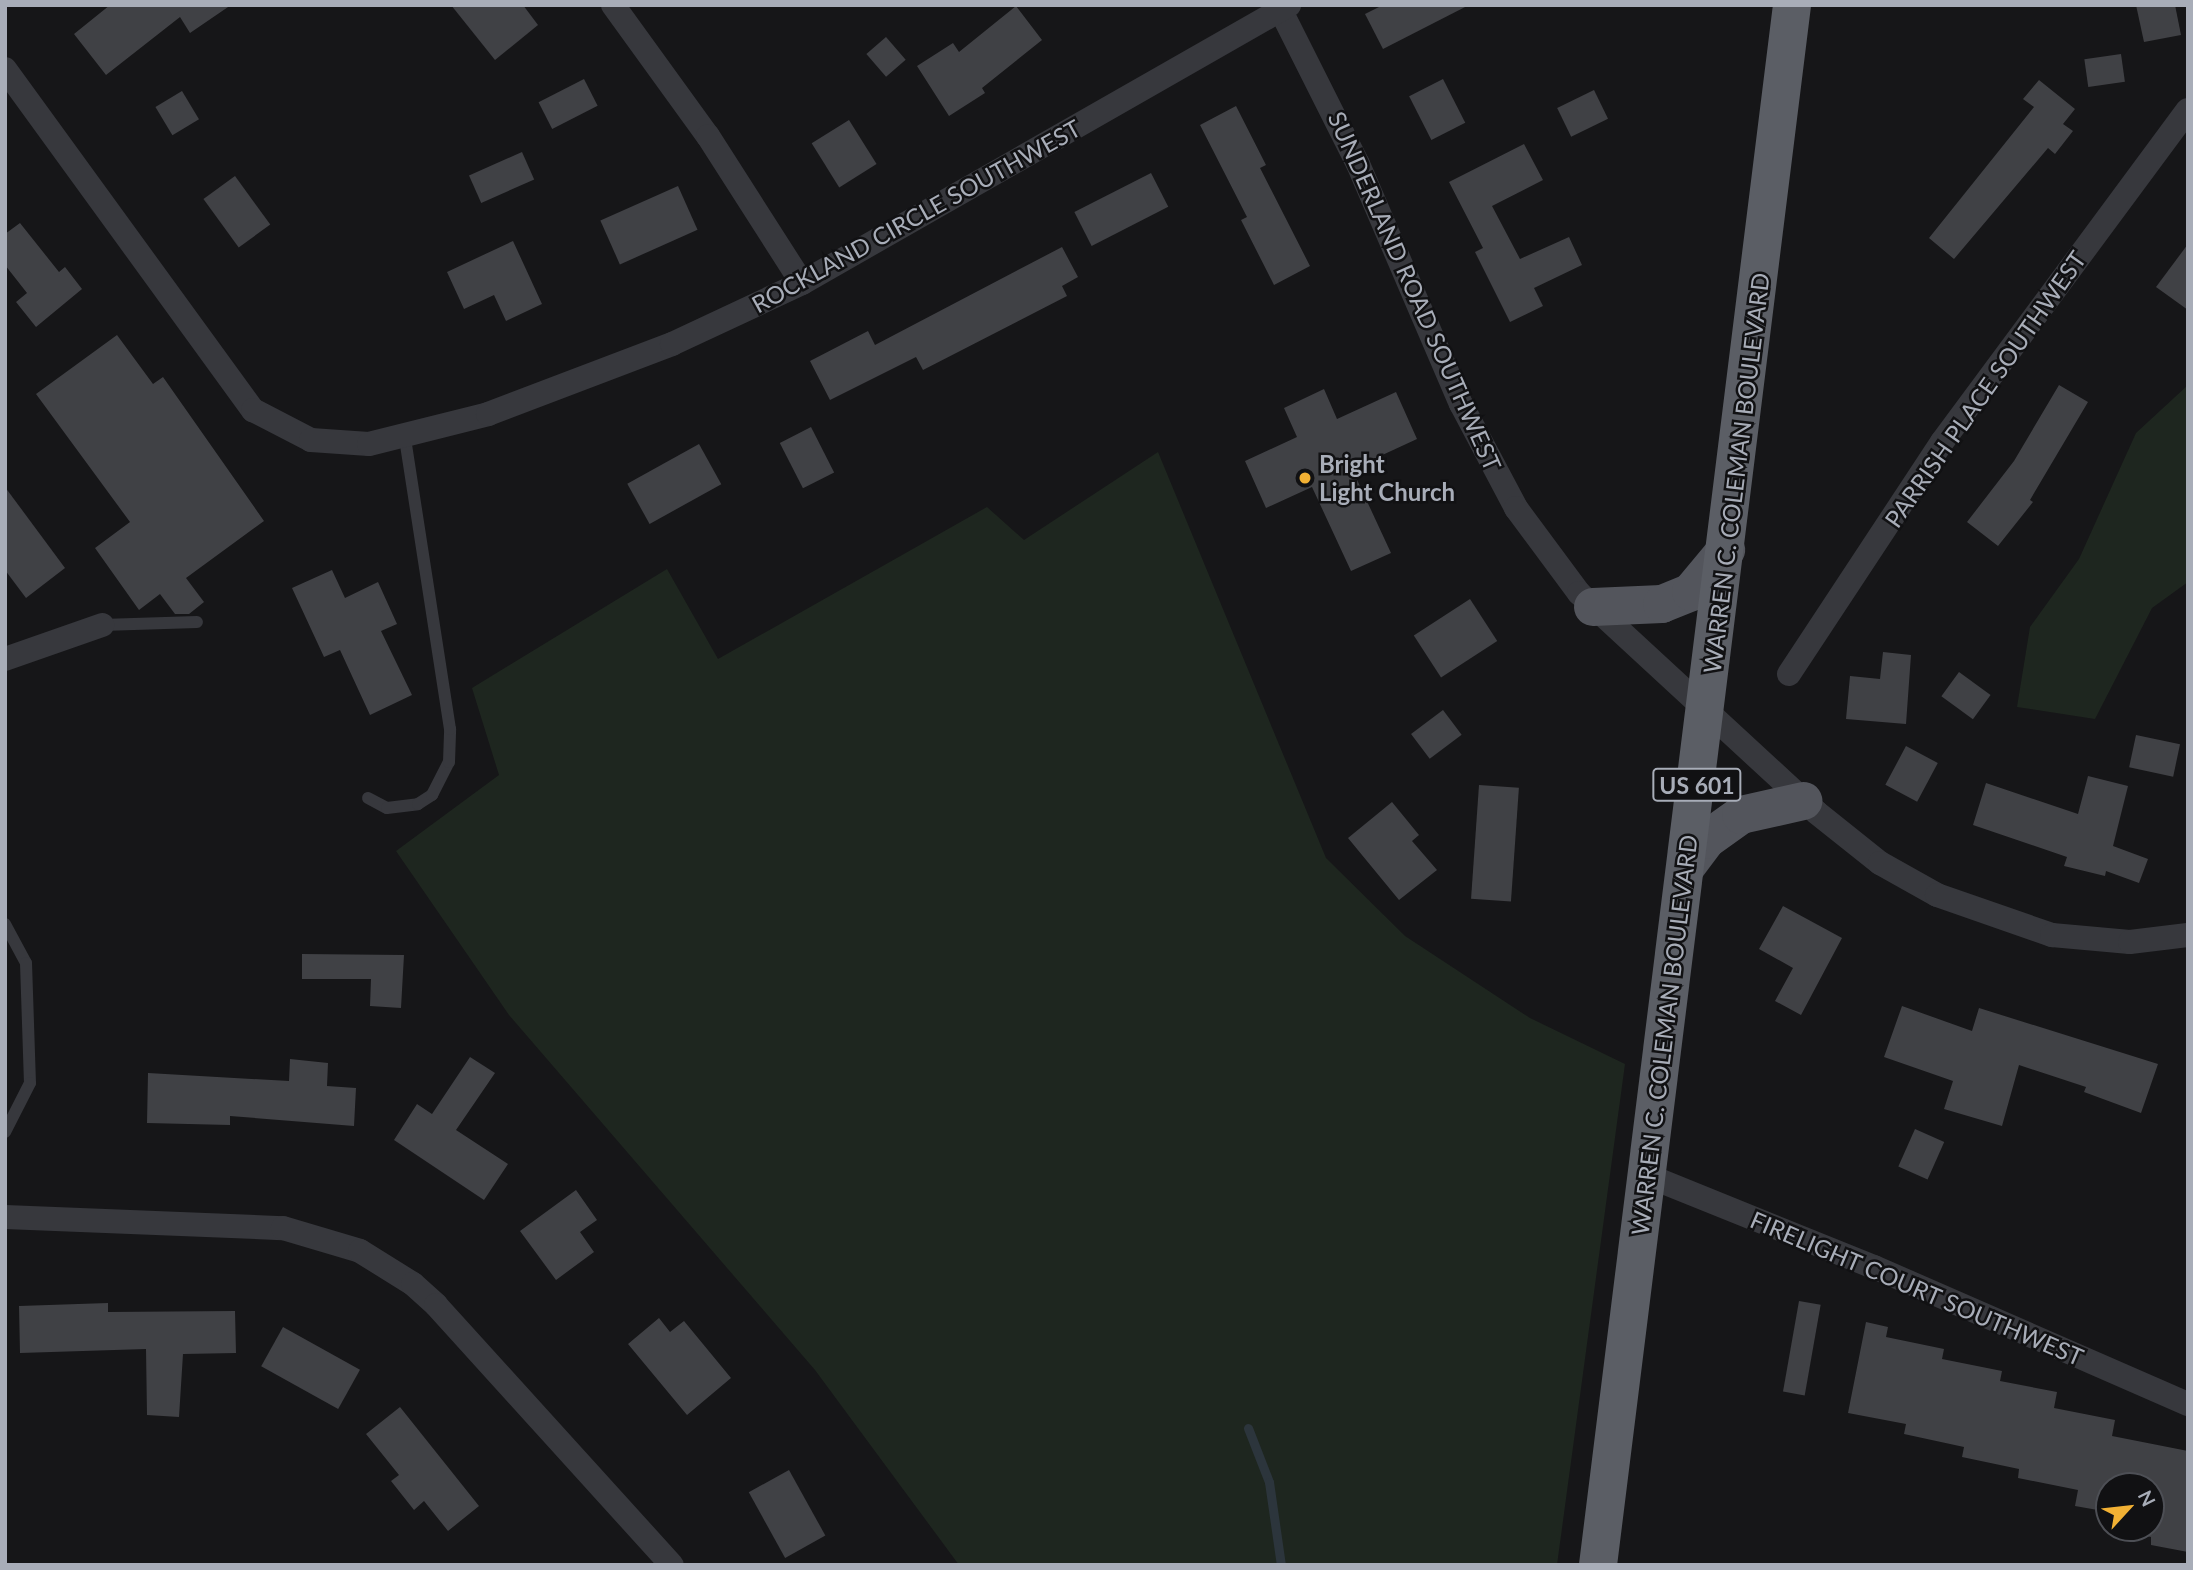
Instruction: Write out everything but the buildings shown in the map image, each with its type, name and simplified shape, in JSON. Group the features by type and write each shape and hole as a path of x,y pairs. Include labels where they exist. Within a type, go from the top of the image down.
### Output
{"highway":[{"name":"WARREN C. COLEMAN BOULEVARD","path":"1598,1565 1706,715 1792,5"}],"main road":[{"path":"1593,607 1662,604 1691,592 1726,550"},
{"path":"1686,867 1706,840 1741,815 1803,801"}],"street":[{"path":"613,5 708,136 802,284"},
{"name":"ROCKLAND CIRCLE SOUTHWEST","path":"5,69 253,410 272,424 311,440 369,444 488,414 648,353 802,284 1283,7"},
{"name":"SUNDERLAND ROAD SOUTHWEST","path":"1283,7 1359,164 1467,416 1544,551 1593,607 1706,715 1803,801 1880,863 1937,895 2006,921 2093,941 2188,935"},
{"name":"PARRISH PLACE SOUTHWEST","path":"1789,674 1942,442 2188,110"},
{"path":"5,659 102,625"},
{"name":"FIRELIGHT COURT SOUTHWEST","path":"1646,1175 1874,1267 2188,1404"},
{"path":"5,1217 283,1228 360,1251 413,1284 436,1305 672,1565"}],"lane":[{"path":"368,798 387,808 418,804 432,795 449,762 450,729 405,437"},
{"path":"102,625 197,622"},
{"path":"5,924 26,962 30,1083 5,1132"}],"shaded area":[{"path":"2188,385 2188,582 2152,608 2095,719 2017,707 2030,627 2079,559 2136,433"},
{"path":"1158,452 1326,858 1405,936 1530,1018 1625,1064 1557,1565 959,1565 815,1370 509,1015 396,851 499,775 472,688 667,569 718,659 987,507 1024,540"}],"waterway":[{"path":"1248,1428 1269,1482 1281,1565"}],"place":[{"name":"Bright Light Church","path":"1305,478"}]}
